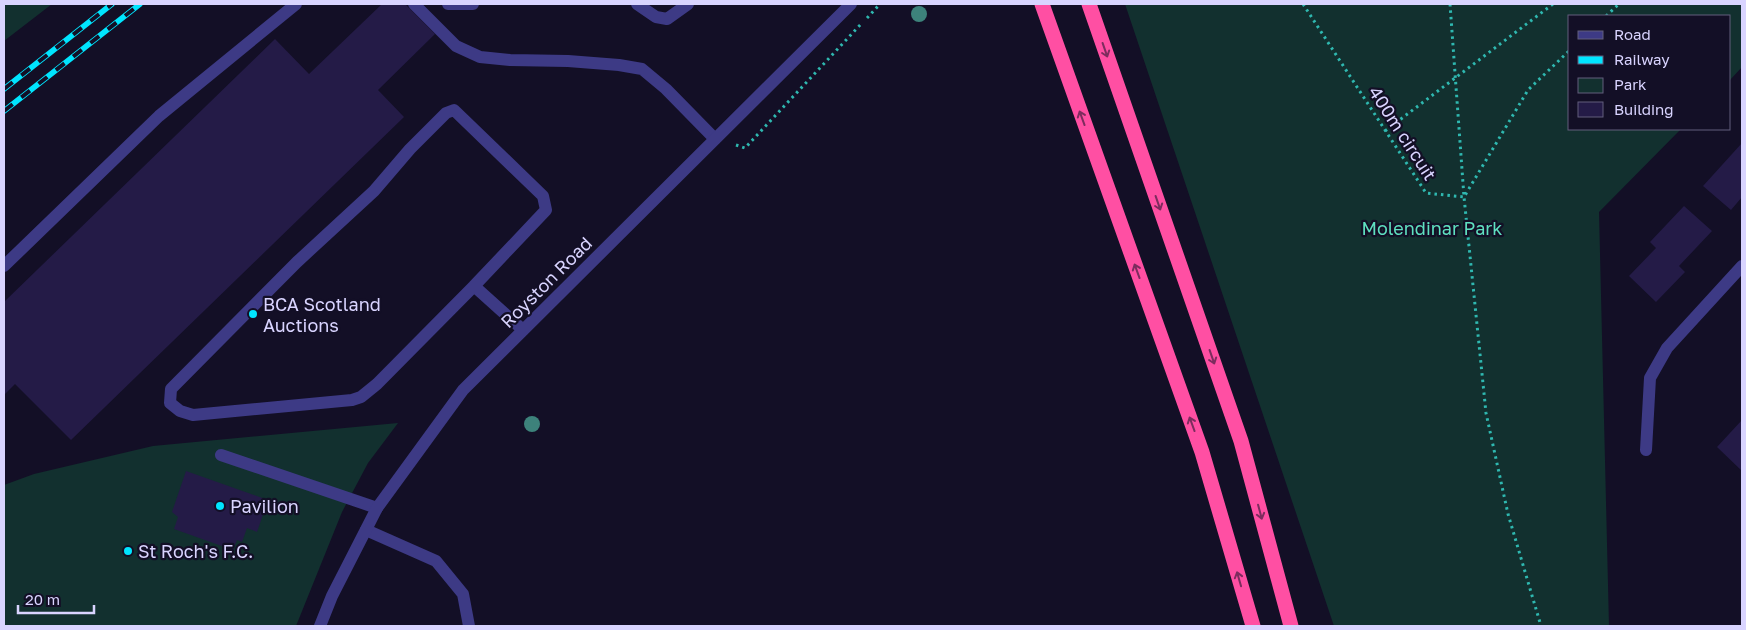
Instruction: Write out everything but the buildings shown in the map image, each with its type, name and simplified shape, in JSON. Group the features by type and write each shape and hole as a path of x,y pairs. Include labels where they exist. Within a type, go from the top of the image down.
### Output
{"highway":[{"path":"1042,4 1202,452 1253,626"},
{"path":"1089,4 1241,441 1291,626"}],"street":[{"path":"4,266 159,116 296,4"},
{"path":"414,4 456,46 480,57 510,60 568,61 642,68 666,89 715,139"},
{"path":"448,4 473,4"},
{"path":"637,4 656,17 668,20 688,4"},
{"name":"Royston Road","path":"320,626 332,596 377,508 463,390 851,4"},
{"path":"454,110 543,196 546,210 474,286 377,384 361,397 352,400 193,415 180,411 170,403 171,389 297,262 374,190 446,112 454,110"},
{"path":"1646,450 1650,378 1666,348 1742,266"},
{"path":"474,286 523,330"},
{"path":"222,455 377,508"},
{"path":"366,530 436,561 463,594 469,626"}],"path":[{"path":"715,139 745,148 880,4"},
{"name":"400m circuit","path":"1303,4 1426,193 1464,197"},
{"path":"1450,4 1464,197 1486,413 1508,514 1540,626"},
{"path":"1385,131 1553,4"},
{"path":"1607,15 1619,4"},
{"path":"1464,197 1528,90 1568,52"}],"green space":[{"path":"4,4 52,4 4,41"},
{"name":"Molendinar Park","path":"1125,4 1742,4 1742,67 1731,79 1731,15 1568,15 1568,130 1680,130 1599,212 1609,626 1334,626"},
{"path":"398,423 368,463 342,512 296,626 4,626 4,485 34,474 153,446"}],"railway":[{"path":"4,89 112,4"},
{"path":"4,111 140,4"}],"place":[{"name":"BCA Scotland Auctions","path":"253,314"},
{"name":"Pavilion","path":"220,506"},
{"name":"St Roch's F.C.","path":"128,551"}]}
